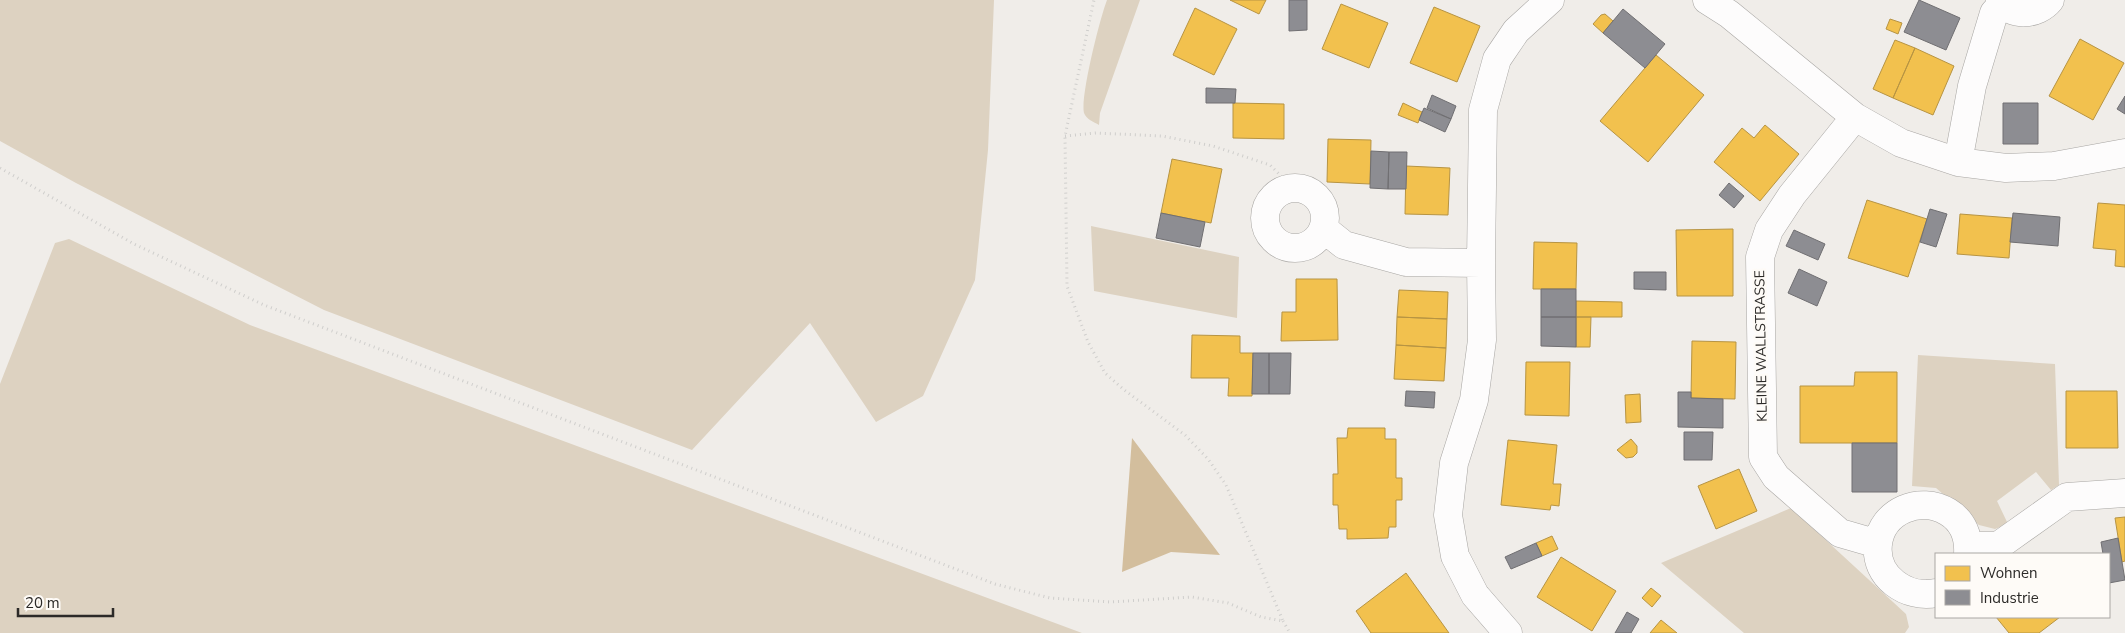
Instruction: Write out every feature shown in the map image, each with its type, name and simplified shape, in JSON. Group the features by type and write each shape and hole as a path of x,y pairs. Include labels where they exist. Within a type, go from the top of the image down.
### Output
{"street":[{"path":"1508,633 1475,595 1455,556 1448,515 1454,463 1474,400 1482,340 1480,263 1482,110 1496,59 1516,31 1550,0"},
{"path":"1707,0 1729,14 1855,117 1901,143 1958,162 2006,168 2054,166 2125,153"},
{"path":"1958,162 1977,67 1994,13 2001,2 2021,12 2030,12 2041,9 2050,0"},
{"name":"KLEINE WALLSTRASSE","path":"1855,117 1792,195 1769,230 1760,257 1763,457 1776,477 1840,532 1878,544"},
{"path":"1303,189 1312,193 1320,200 1326,219 1324,228 1312,244 1303,248 1283,246 1268,233 1265,223 1269,204 1283,190 1303,189"},
{"path":"1324,228 1344,246 1406,262 1480,263"},
{"path":"1935,592 1923,594 1910,592 1899,587 1883,569 1879,557 1878,544 1883,528 1894,515 1908,506 1924,504 1940,507 1955,516 1964,530 1968,550 1998,546 2067,497 2125,493"}],"path":[{"path":"1094,0 1064,136 1067,286 1088,342 1105,373 1123,389 1185,435 1208,459 1226,485 1290,633"},
{"path":"1064,136 1096,133 1162,136 1213,146 1270,165 1293,188"},
{"path":"0,168 134,244 264,305 995,584 1050,598 1110,602 1192,597 1228,603 1261,617 1283,620"}],"shaded area":[{"path":"0,0 994,0 988,150 975,280 923,396 876,422 810,323 692,450 324,310 76,183 0,141"},
{"path":"1107,0 1140,0 1100,113 1099,125 1085,115 1084,104 1091,57"},
{"path":"1091,226 1239,257 1237,318 1094,291"},
{"path":"69,239 250,325 1082,633 0,633 0,384 55,243"},
{"path":"1918,355 2055,364 2059,485 2051,490 2036,472 1997,501 2008,524 1995,529 1979,525 1936,488 1912,486"},
{"path":"1132,438 1220,555 1171,552 1122,572"},
{"path":"1791,508 1906,614 1909,627 1905,633 1744,633 1661,563"}],"building: Wohnen":[{"path":"1230,0 1266,0 1259,14"},
{"path":"1341,4 1388,23 1369,68 1322,49"},
{"path":"1434,7 1480,26 1457,82 1410,63"},
{"path":"1195,8 1237,29 1214,75 1173,55"},
{"path":"1605,14 1613,21 1603,33 1593,24 1601,15"},
{"path":"1890,19 1902,23 1898,34 1886,29"},
{"path":"2080,39 2124,63 2093,120 2049,96"},
{"path":"1895,40 1915,48 1893,98 1873,89"},
{"path":"1915,48 1954,66 1933,115 1893,98"},
{"path":"1656,55 1704,95 1648,162 1600,121"},
{"path":"1233,103 1284,104 1284,139 1233,138"},
{"path":"1403,103 1422,112 1418,123 1398,115"},
{"path":"1765,125 1799,154 1760,201 1714,162 1742,128 1754,138"},
{"path":"1328,139 1371,140 1370,184 1327,182"},
{"path":"1172,159 1222,169 1211,223 1161,213"},
{"path":"1406,166 1450,168 1448,215 1405,214"},
{"path":"1867,200 1927,219 1908,277 1848,258"},
{"path":"2098,203 2125,205 2125,267 2115,266 2116,250 2093,248"},
{"path":"1960,214 2012,218 2009,258 1957,254"},
{"path":"1733,229 1733,296 1677,296 1676,230"},
{"path":"1534,242 1577,243 1576,289 1533,289"},
{"path":"1296,279 1337,279 1338,340 1281,341 1282,312 1296,312"},
{"path":"1399,290 1448,292 1447,319 1397,317"},
{"path":"1576,301 1622,302 1622,317 1576,317"},
{"path":"1397,317 1447,319 1446,348 1396,345"},
{"path":"1576,317 1591,317 1590,347 1576,347"},
{"path":"1192,335 1240,336 1240,353 1253,353 1252,396 1228,396 1229,378 1191,378"},
{"path":"1692,341 1736,342 1735,399 1691,398"},
{"path":"1396,345 1446,348 1444,381 1394,379"},
{"path":"1526,362 1570,362 1569,416 1525,415"},
{"path":"1855,372 1897,372 1897,443 1800,443 1800,386 1854,386"},
{"path":"2066,391 2117,391 2118,448 2066,448"},
{"path":"1640,394 1641,422 1626,423 1625,395"},
{"path":"1348,428 1385,428 1385,439 1396,439 1396,478 1402,478 1402,500 1396,500 1396,527 1389,527 1388,538 1347,539 1347,529 1339,529 1338,505 1333,505 1333,474 1338,474 1337,438 1347,438"},
{"path":"1631,439 1637,446 1637,453 1633,457 1626,458 1617,450"},
{"path":"1508,440 1557,445 1553,484 1561,484 1559,506 1551,505 1550,510 1501,505"},
{"path":"1739,469 1757,511 1716,529 1698,486"},
{"path":"2125,517 2125,561 2122,562 2115,518"},
{"path":"1552,536 1558,549 1542,556 1536,543"},
{"path":"1561,557 1616,591 1592,631 1537,597"},
{"path":"1406,573 1449,633 1371,633 1356,611"},
{"path":"1651,588 1661,596 1652,607 1642,598"},
{"path":"1997,618 2059,618 2039,633 2009,633"},
{"path":"1661,620 1677,633 1650,633"}],"building: Industrie":[{"path":"1289,0 1307,0 1307,30 1289,31"},
{"path":"1919,0 1960,18 1946,50 1904,32"},
{"path":"1623,9 1665,44 1645,68 1603,33"},
{"path":"1206,88 1236,89 1235,103 1206,103"},
{"path":"1432,95 1456,106 1451,119 1427,108"},
{"path":"2125,96 2125,114 2117,109"},
{"path":"2003,103 2038,103 2038,144 2003,144"},
{"path":"1424,108 1451,119 1445,132 1419,120"},
{"path":"1371,151 1389,152 1388,189 1370,188"},
{"path":"1389,152 1407,152 1406,189 1388,189"},
{"path":"1729,183 1744,196 1734,208 1719,195"},
{"path":"1930,209 1947,214 1936,247 1920,242"},
{"path":"1161,213 1205,222 1200,247 1156,238"},
{"path":"2013,213 2060,217 2058,246 2010,242"},
{"path":"1794,230 1825,244 1818,260 1786,246"},
{"path":"1799,269 1827,282 1817,306 1788,293"},
{"path":"1634,272 1666,272 1666,290 1634,289"},
{"path":"1541,289 1576,289 1576,317 1541,317"},
{"path":"1541,317 1576,317 1576,347 1541,346"},
{"path":"1253,353 1269,353 1269,394 1252,394"},
{"path":"1269,353 1291,353 1290,394 1269,394"},
{"path":"1406,391 1435,392 1434,408 1405,406"},
{"path":"1678,392 1691,392 1691,398 1723,399 1723,428 1678,427"},
{"path":"1684,432 1713,432 1712,460 1684,460"},
{"path":"1852,443 1897,443 1897,492 1852,492"},
{"path":"2118,538 2125,580 2110,583 2110,553 2103,553 2101,542"},
{"path":"1536,543 1542,556 1511,569 1505,557"},
{"path":"1627,612 1639,619 1631,633 1615,633"}]}
